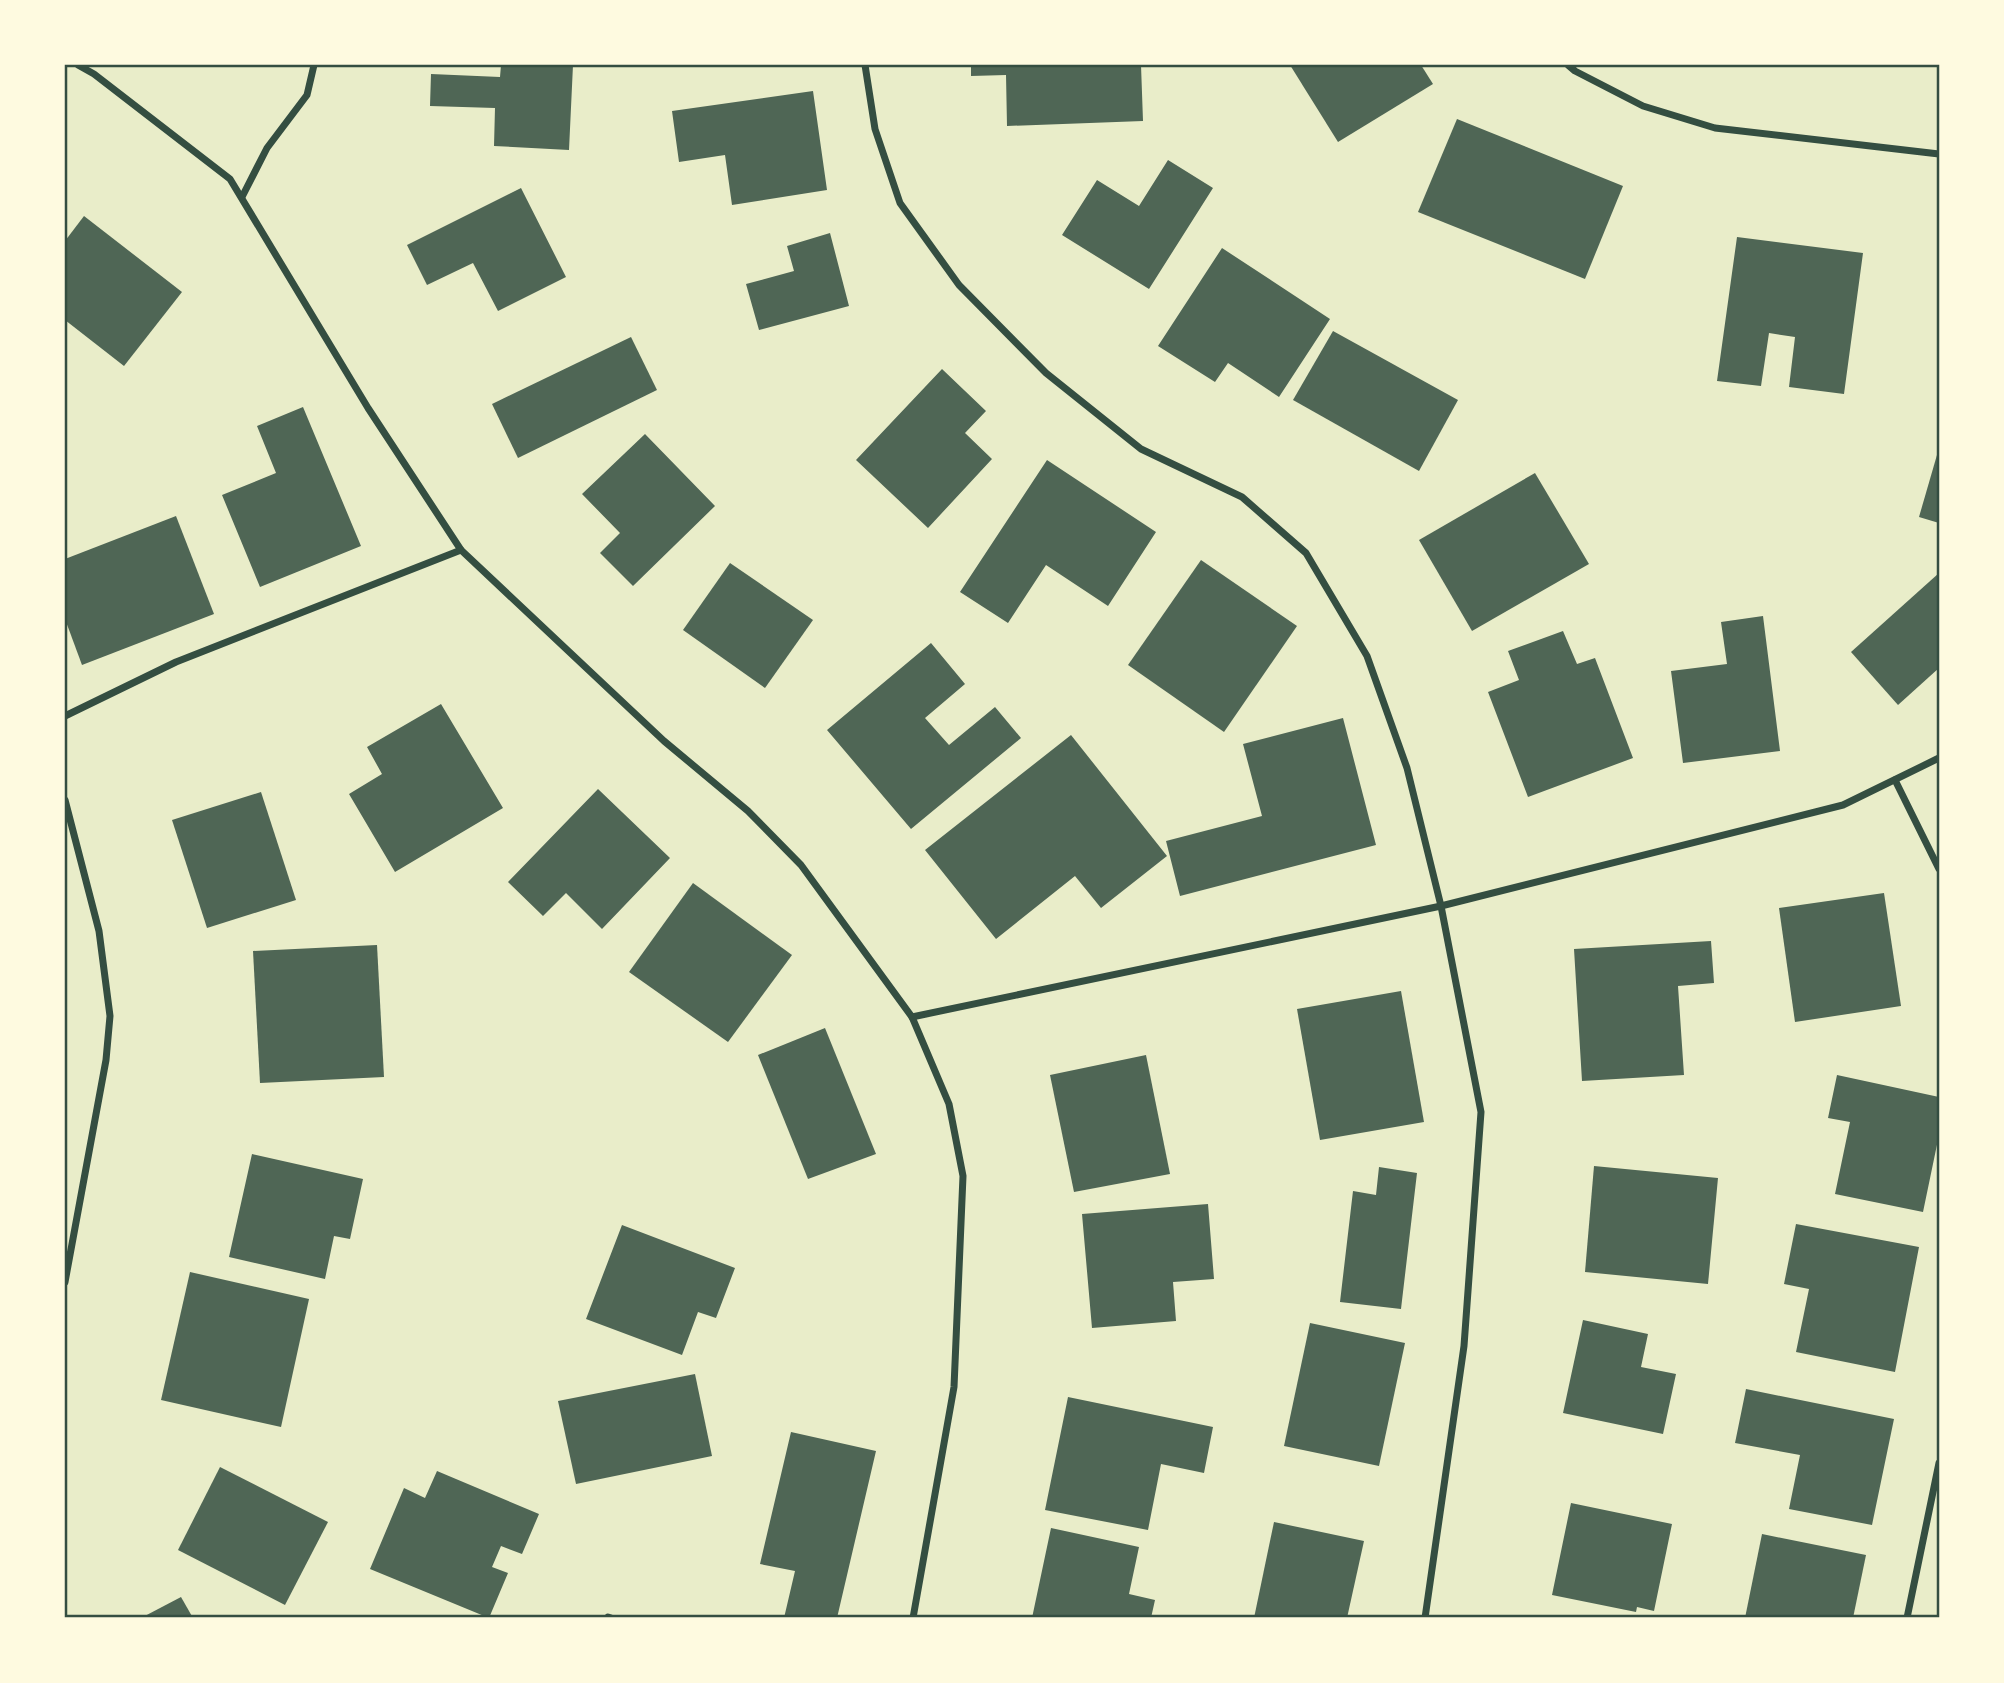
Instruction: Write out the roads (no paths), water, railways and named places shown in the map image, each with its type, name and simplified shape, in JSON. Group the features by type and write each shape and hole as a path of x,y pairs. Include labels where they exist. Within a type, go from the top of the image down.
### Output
{"street":[{"path":"78,65 94,74 230,179 368,408 461,550 664,741 748,811 801,864 912,1017 949,1104 963,1176 954,1387 913,1618"},
{"path":"242,197 267,148 307,95 314,65"},
{"path":"865,65 875,128 900,203 959,285 1046,373 1141,449 1242,497 1306,553 1367,656 1407,768 1441,906 1481,1112 1464,1346 1425,1618"},
{"path":"1568,65 1643,106 1715,128 1939,154"},
{"path":"65,716 176,662 461,550"},
{"path":"912,1017 1441,906 1843,805 1939,758"},
{"path":"1895,780 1939,869"},
{"path":"65,800 99,930 110,1016 106,1060 65,1282"},
{"path":"1907,1618 1939,1463"}]}
